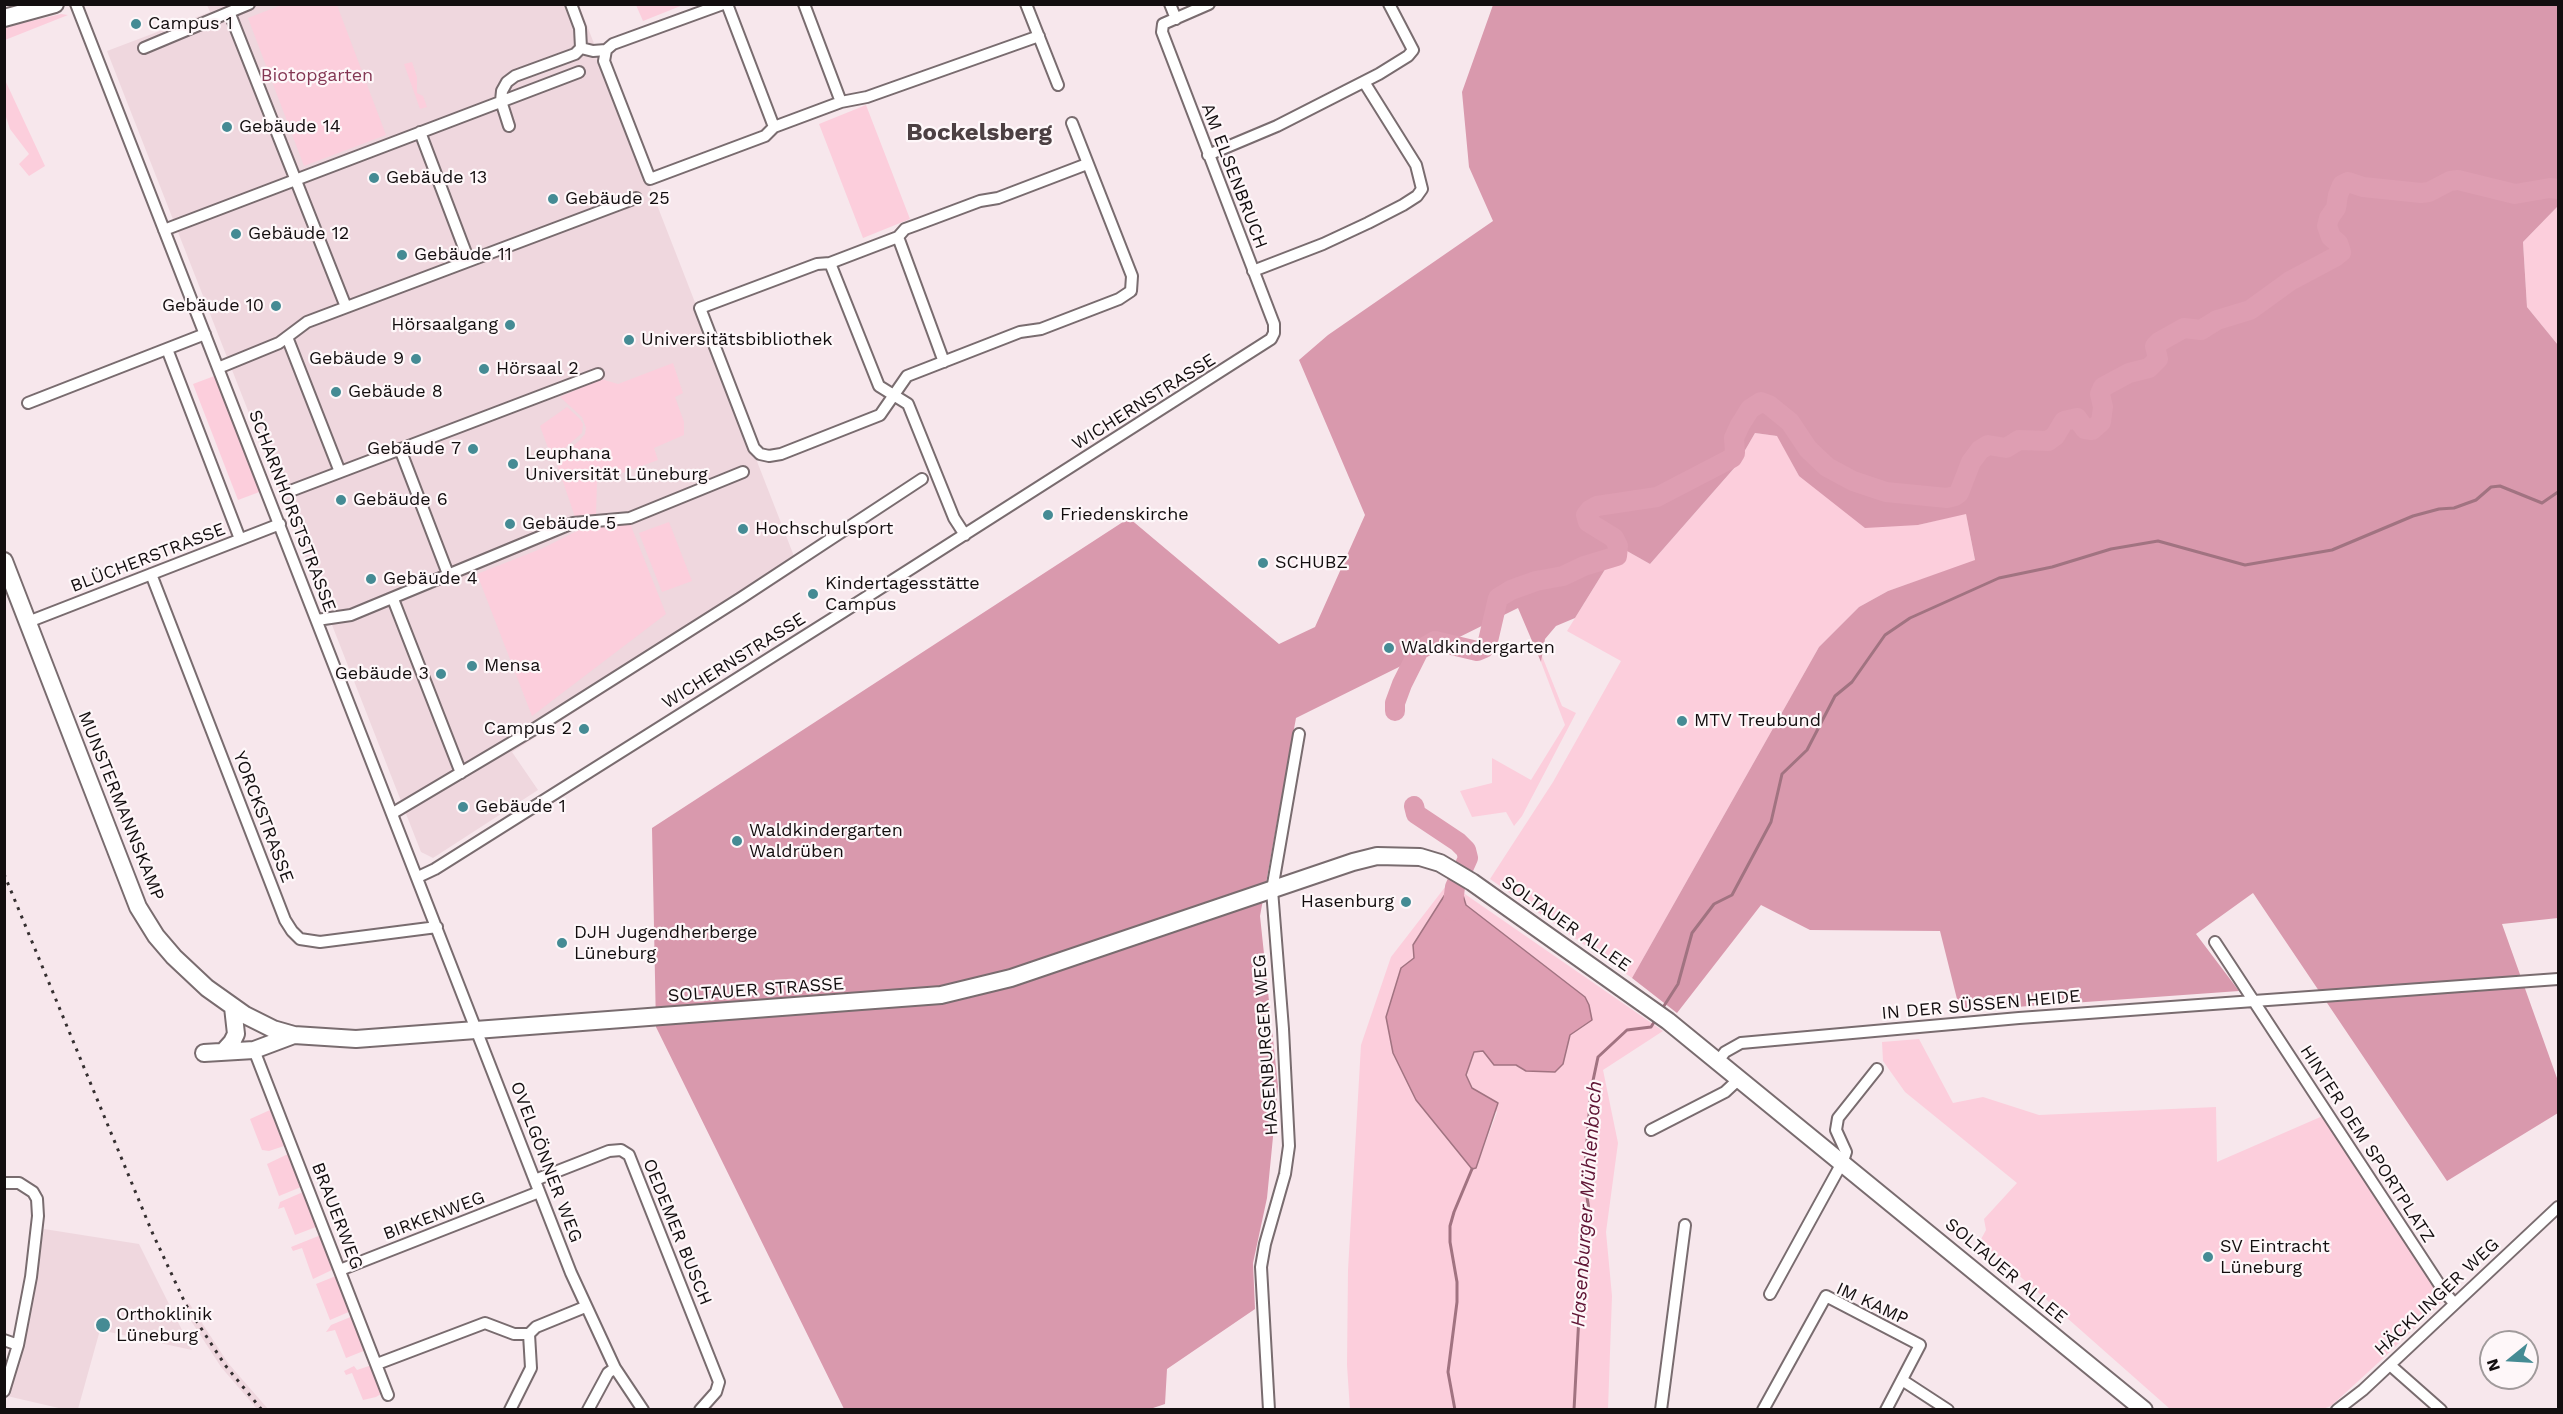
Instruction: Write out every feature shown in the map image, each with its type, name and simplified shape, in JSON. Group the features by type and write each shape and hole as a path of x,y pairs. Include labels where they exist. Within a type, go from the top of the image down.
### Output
{"street":[{"path":"4,18 55,4"},
{"name":"SCHARNHORSTSTRASSE","path":"76,4 477,1029"},
{"path":"144,48 230,14 249,4"},
{"path":"509,126 501,101 502,91 507,82 515,76 575,54 581,48 580,28 571,4"},
{"path":"581,48 594,51 606,50 613,44 725,4 774,127"},
{"path":"804,4 841,102"},
{"path":"1026,4 1058,85"},
{"path":"1170,4 1176,19 1209,4"},
{"path":"1208,155 1271,129 1364,82 1412,52 1405,31 1389,4"},
{"path":"230,14 346,307"},
{"name":"AM ELSENBRUCH","path":"1176,19 1163,24 1162,32 1274,324 1274,333"},
{"path":"606,50 604,61 650,179 765,136 774,127 841,102 867,97 1039,36"},
{"path":"164,230 579,72"},
{"path":"1253,271 1323,244 1368,223 1403,205 1417,196 1422,189 1420,175 1410,155 1364,82"},
{"path":"1072,123 1132,276 1131,291 1119,299 1041,329 1020,332 907,376 880,415 781,454 769,456 760,454 754,448 700,308 818,264 830,263 898,237 905,229 980,201 998,198 1087,164"},
{"path":"420,132 469,261"},
{"path":"218,368 279,343 307,321 636,198"},
{"path":"898,237 944,362"},
{"path":"830,263 879,386 908,404 954,518 965,535"},
{"name":"WICHERNSTRASSE","path":"418,877 1246,357 1271,339 1274,333"},
{"path":"28,403 205,334"},
{"path":"287,337 340,472"},
{"path":"167,349 240,539"},
{"path":"293,490 598,374"},
{"path":"400,449 448,574"},
{"path":"317,620 351,615 573,523 630,518 743,472"},
{"path":"393,813 678,638 922,479"},
{"name":"BLÜCHERSTRASSE","path":"28,622 280,524"},
{"name":"MUNSTERMANNSKAMP","path":"4,561 138,907 156,936 174,957 207,988 233,1007 273,1029 294,1035"},
{"name":"YORCKSTRASSE","path":"151,574 285,920 292,931 300,939 320,942 437,927"},
{"path":"393,599 460,773"},
{"name":"HASENBURGER WEG","path":"1269,1410 1261,1267 1265,1244 1285,1174 1289,1146 1288,1094 1272,890 1299,734"},
{"name":"SOLTAUER ALLEE","path":"1272,890 1377,856 1420,857 1440,863 1456,872 1668,1021 1843,1161 2144,1410"},
{"name":"SOLTAUER STRASSE","path":"204,1053 260,1048 294,1035 356,1039 940,995 1011,978 1272,890"},
{"path":"2215,942 2254,1001"},
{"name":"IN DER SÜSSEN HEIDE","path":"1718,1061 1725,1052 1741,1043 2019,1018 2559,979"},
{"name":"HINTER DEM SPORTPLATZ","path":"2254,1001 2445,1293 2454,1303"},
{"path":"225,1050 236,1034 233,1007"},
{"path":"260,1048 270,1041 273,1029"},
{"name":"SOLTAUER STRASSE","path":"225,1050 248,1042 273,1029"},
{"name":"OVELGÖNNER WEG","path":"477,1029 585,1307 615,1368 643,1410"},
{"name":"BRAUERWEG","path":"260,1048 388,1395"},
{"path":"1770,1294 1843,1161 1846,1152 1836,1130 1838,1118 1877,1069"},
{"path":"1651,1130 1725,1092 1739,1079"},
{"name":"OEDEMER BUSCH","path":"535,1180 609,1151 621,1150 629,1155 719,1382 716,1392 700,1410"},
{"path":"4,1183 19,1183 29,1188 37,1199 38,1207 31,1277 18,1345 4,1391"},
{"name":"BIRKENWEG","path":"340,1270 539,1192"},
{"name":"HÄCKLINGER WEG","path":"2337,1410 2390,1365 2559,1207"},
{"path":"1661,1410 1685,1225"},
{"name":"IM KAMP","path":"1763,1410 1826,1296 1920,1345 1886,1410"},
{"path":"377,1364 485,1323 514,1334 529,1334 536,1327 585,1307"},
{"path":"510,1410 531,1368 529,1334"},
{"path":"4,1340 18,1345"},
{"path":"2390,1365 2441,1410"},
{"path":"588,1410 608,1374 615,1368"},
{"path":"1902,1380 1948,1410"}],"shaded area":[{"name":"Leuphana Universität Lüneburg","path":"207,5 579,5 799,569 512,752 538,790 433,858 421,852 107,51 210,12"},
{"path":"1493,5 2558,5 2558,206 2523,242 2527,307 2558,345 2558,918 2502,924 2558,1081 2558,1113 2447,1181 2253,893 2196,934 2239,991 1960,1011 1940,931 1810,930 1761,905 1677,1013 1632,978 1819,647 1859,607 1888,591 1975,560 1966,514 1918,525 1865,528 1799,476 1777,436 1755,433 1736,466 1650,564 1627,551 1609,563 1575,618 1556,626 1545,639 1541,662 1518,608 1296,718 1260,916 1278,1086 1267,1198 1253,1263 1255,1309 1167,1369 1165,1404 1150,1409 844,1409 656,1027 652,828 1129,518 1279,644 1315,627 1365,515 1299,360 1328,335 1493,221 1469,167 1462,92"},
{"path":"1451,885 1462,892 1466,905 1585,997 1592,1020 1570,1035 1563,1064 1555,1072 1526,1071 1516,1065 1494,1065 1483,1051 1474,1052 1466,1075 1472,1088 1498,1103 1476,1168 1472,1169 1416,1100 1393,1053 1386,1017 1401,968 1414,958 1413,945"},
{"name":"Orthoklinik Lüneburg","path":"44,1229 139,1244 192,1350 100,1330 78,1409 63,1409 7,1396 23,1344"},
{"path":"189,1303 228,1363 268,1409 257,1409 221,1367 182,1307"}],"green space":[{"name":"Biotopgarten","path":"284,4 337,5 386,135 304,166 248,18"},
{"path":"636,5 683,5 643,21"},
{"path":"61,14 68,15 5,40 5,27"},
{"path":"412,62 417,77 417,93 423,96 427,107 420,109 404,64"},
{"path":"5,80 45,166 29,176 19,164 29,154 10,129 5,114"},
{"path":"866,105 910,219 863,238 819,124"},
{"path":"2558,206 2558,345 2527,307 2523,242"},
{"path":"673,363 683,393 675,397 684,422 684,435 654,448 658,460 597,482 596,514 576,520 556,461 580,440 586,428 582,417 560,397 601,379 618,384"},
{"path":"217,375 262,491 238,500 193,384"},
{"path":"567,407 583,424 582,433 552,459 540,426"},
{"name":"MTV Treubund","path":"1755,433 1778,436 1799,476 1918,525 1966,513 1975,561 1888,591 1859,607 1819,647 1632,978 1490,879 1553,782 1621,661 1567,631 1609,563 1627,551 1650,564 1736,466"},
{"path":"629,521 666,614 532,716 477,574 543,548 585,527"},
{"path":"669,522 692,581 662,592 639,533"},
{"path":"1542,656 1562,706 1576,713 1522,816 1514,826 1506,812 1472,817 1460,791 1492,783 1492,758 1531,780 1565,725 1541,662"},
{"path":"1449,882 1451,885 1413,945 1472,1169 1476,1168 1497,1112 1472,1088 1466,1075 1474,1052 1483,1051 1494,1065 1516,1065 1526,1071 1563,1064 1570,1035 1585,997 1466,905 1462,892 1663,1031 1603,1070 1618,1143 1606,1232 1612,1296 1608,1409 1350,1410 1347,1365 1348,1270 1361,1045 1391,957"},
{"name":"SV Eintracht Lüneburg","path":"1919,1039 1953,1103 1983,1097 2039,1115 2216,1107 2217,1162 2325,1115 2444,1300 2331,1406 2323,1409 2170,1409 1980,1241 1986,1230 1984,1219 2017,1183 1905,1092 1883,1061 1882,1042"},
{"path":"270,1110 284,1146 269,1151 262,1150 250,1119"},
{"path":"288,1154 301,1187 279,1196 267,1164"},
{"path":"303,1192 316,1227 295,1235 284,1207 278,1209 280,1202"},
{"path":"321,1235 334,1269 313,1279 302,1248 293,1251 291,1247"},
{"path":"336,1276 351,1311 330,1320 316,1284"},
{"path":"353,1316 366,1350 346,1358 335,1330 326,1332 331,1325"},
{"path":"372,1365 384,1392 376,1397 363,1400 352,1373 346,1375 344,1371 354,1366 357,1370"}],"waterway":[{"name":"Hasenburger Mühlenbach","path":"1395,711 1395,703 1402,684 1419,650 1435,641 1477,651 1484,648 1488,641 1498,598 1511,590 1536,581 1563,576 1584,566 1617,556 1618,546 1614,538 1588,522 1586,515 1590,510 1597,506 1657,497 1732,458 1735,453 1734,438 1740,425 1750,409 1761,402 1769,405 1790,422 1808,449 1827,467 1853,481 1886,492 1947,498 1955,496 1959,493 1971,462 1980,450 1988,445 2006,448 2019,440 2048,441 2055,436 2064,421 2077,418 2085,429 2092,430 2101,422 2103,407 2100,394 2103,387 2129,373 2149,368 2158,359 2155,346 2159,342 2184,328 2201,330 2217,320 2250,310 2290,281 2335,257 2341,252 2327,226 2336,208 2342,185 2348,182 2363,187 2421,193 2458,180 2515,194 2550,188 2558,189"},
{"name":"Hasenburger Mühlenbach","path":"1662,1009 1678,984 1692,933 1714,904 1732,895 1771,822 1782,774 1807,750 1835,696 1852,682 1885,635 1910,618 1999,578 2052,567 2111,549 2158,541 2245,565 2332,550 2413,516 2439,509 2454,508 2476,500 2491,487 2500,486 2542,503 2558,492"},
{"name":"Hasenburger Mühlenbach","path":"1414,806 1416,814 1458,842 1466,850 1468,858 1455,887 1452,911"},
{"name":"Hasenburger Mühlenbach","path":"1574,1410 1582,1259 1589,1210 1584,1178 1591,1090 1598,1057 1627,1030 1651,1027 1656,1019"},
{"name":"Hasenburger Mühlenbach","path":"1455,1410 1448,1372 1457,1302 1457,1282 1450,1242 1450,1226 1472,1169"}],"railway":[{"path":"4,874 152,1232 186,1305 225,1365 262,1410"}],"place":[{"name":"Campus 1","path":"136,24"},
{"name":"Gebäude 14","path":"227,127"},
{"name":"Gebäude 13","path":"374,178"},
{"name":"Gebäude 25","path":"553,199"},
{"name":"Gebäude 12","path":"236,234"},
{"name":"Gebäude 11","path":"402,255"},
{"name":"Gebäude 10","path":"276,306"},
{"name":"Hörsaalgang","path":"510,325"},
{"name":"Universitätsbibliothek","path":"629,340"},
{"name":"Gebäude 9","path":"416,359"},
{"name":"Hörsaal 2","path":"484,369"},
{"name":"Gebäude 8","path":"336,392"},
{"name":"Gebäude 7","path":"473,449"},
{"name":"Leuphana Universität Lüneburg","path":"513,464"},
{"name":"Gebäude 6","path":"341,500"},
{"name":"Friedenskirche","path":"1048,515"},
{"name":"Gebäude 5","path":"510,524"},
{"name":"Hochschulsport","path":"743,529"},
{"name":"SCHUBZ","path":"1263,563"},
{"name":"Gebäude 4","path":"371,579"},
{"name":"Kindertagesstätte Campus","path":"813,594"},
{"name":"Waldkindergarten","path":"1389,648"},
{"name":"Mensa","path":"472,666"},
{"name":"Gebäude 3","path":"441,674"},
{"name":"MTV Treubund","path":"1682,721"},
{"name":"Campus 2","path":"584,729"},
{"name":"Gebäude 1","path":"463,807"},
{"name":"Waldkindergarten Waldrüben","path":"737,841"},
{"name":"Hasenburg","path":"1406,902"},
{"name":"DJH Jugendherberge Lüneburg","path":"562,943"},
{"name":"SV Eintracht Lüneburg","path":"2208,1257"},
{"name":"Orthoklinik Lüneburg","path":"103,1325"}],"district":[{"name":"Bockelsberg","path":"979,133"}]}
